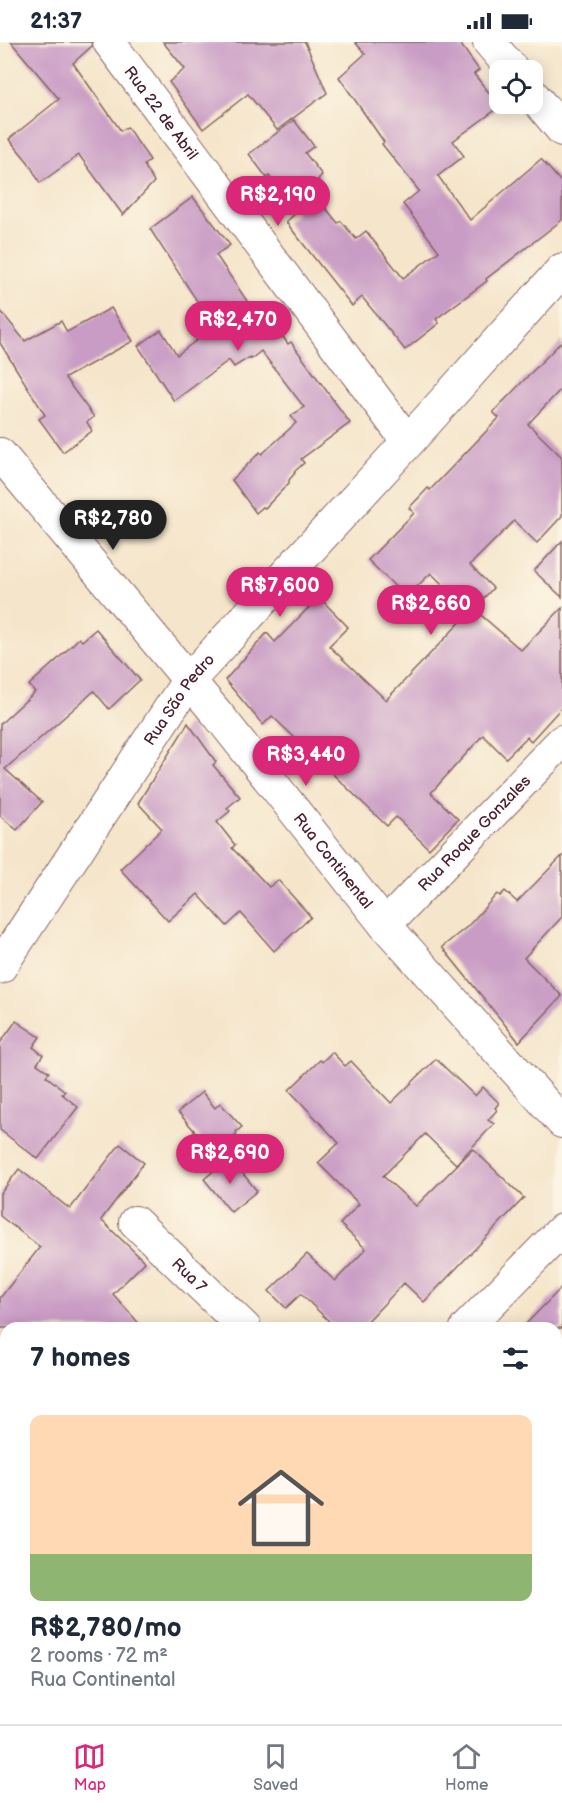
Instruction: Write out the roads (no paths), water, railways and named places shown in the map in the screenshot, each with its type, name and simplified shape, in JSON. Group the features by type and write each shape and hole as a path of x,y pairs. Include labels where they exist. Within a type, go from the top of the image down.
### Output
{"street":[{"name":"Rua 22 de Abril","path":"109,42 408,442"},
{"path":"489,42 504,60"},
{"path":"543,107 562,130"},
{"name":"Rua São Pedro","path":"0,967 189,680 408,442 562,270"},
{"name":"Rua Continental","path":"0,454 189,680 385,926 562,1122"},
{"name":"Rua Roque Gonzales","path":"385,926 562,741"},
{"name":"Rua 7","path":"135,1222 239,1322"},
{"path":"472,1322 562,1230"}]}
